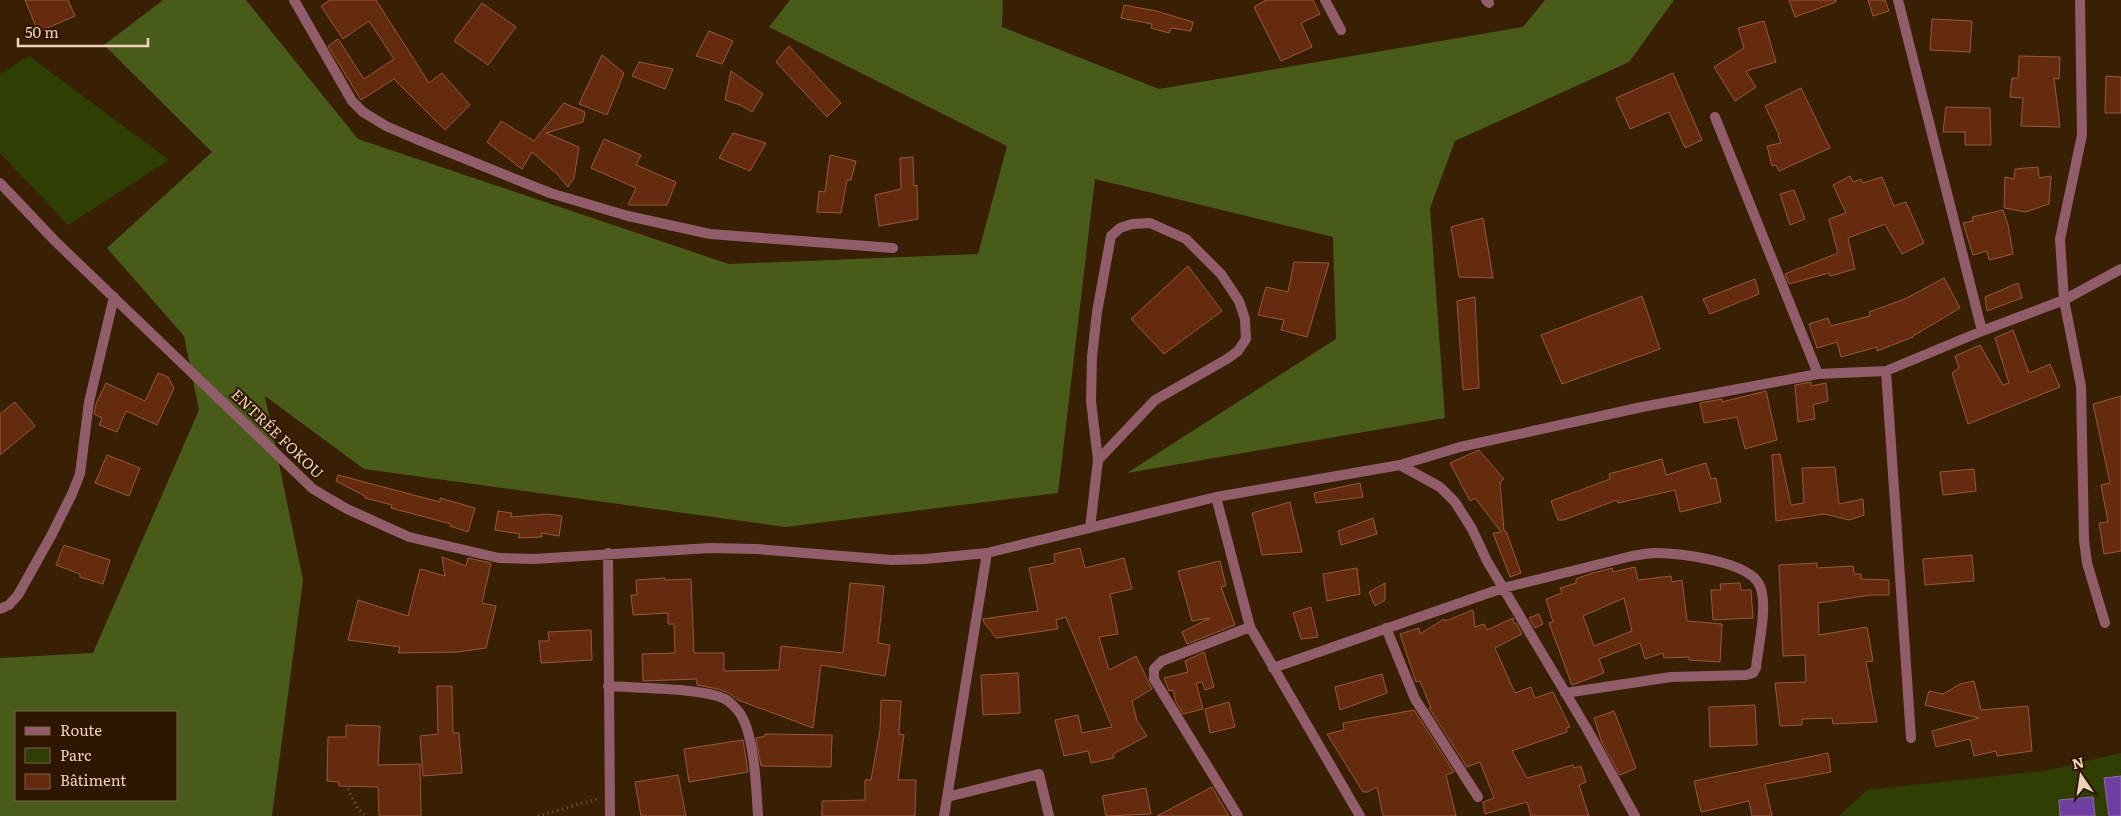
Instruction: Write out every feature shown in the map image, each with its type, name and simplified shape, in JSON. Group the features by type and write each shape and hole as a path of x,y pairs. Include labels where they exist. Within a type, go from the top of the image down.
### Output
{"street":[{"path":"294,0 352,101 363,112 386,126 416,140 550,193 637,218 710,234 893,248"},
{"path":"1325,0 1341,30"},
{"path":"1898,0 1982,331"},
{"path":"2080,0 2082,135 2060,239 2064,300 2081,386 2084,540 2087,563 2105,623"},
{"path":"1715,117 1818,374"},
{"name":"ENTRÉE FOKOU","path":"0,183 55,241 313,489 347,509 409,538 499,558 738,549 892,560 987,553 1216,497 1400,465 1460,447 1642,407 1818,374 1886,371"},
{"path":"1090,528 1098,460 1090,401 1092,357 1097,312 1111,236 1120,228 1126,226 1150,223 1186,239 1221,274 1239,301 1244,319 1246,339 1238,350 1227,359 1155,400 1098,460"},
{"path":"1911,738 1886,371 1982,331 2064,300 2121,269"},
{"path":"0,609 9,605 18,595 51,536 80,474 89,402 114,297"},
{"path":"1400,465 1440,487 1455,502 1636,816"},
{"path":"1216,497 1250,626 1360,816"},
{"path":"1273,668 1503,588 1653,552 1714,561 1736,567 1753,576 1760,585 1764,602 1756,668 1753,673 1746,675 1671,677 1565,693"},
{"path":"608,553 610,816"},
{"path":"944,816 987,553"},
{"path":"1238,816 1154,679 1154,669 1162,661 1250,626"},
{"path":"1386,628 1415,699 1478,797"},
{"path":"608,686 703,693 725,699 739,712 748,731 754,763 758,816"},
{"path":"947,797 1038,774 1049,816"}],"path":[{"path":"348,789 358,809 366,816"},
{"path":"538,816 609,796"}],"green space":[{"path":"163,0 246,0 358,139 729,264 978,254 1007,146 769,27 790,0 1003,0 1002,27 1159,89 1523,27 1545,0 1674,0 1629,62 1455,141 1430,208 1445,418 1127,473 1336,339 1333,237 1095,179 1058,493 786,527 364,469 265,396 303,580 272,816 0,816 0,658 93,653 199,410 184,336 107,248 212,152 104,45"},
{"path":"29,56 169,160 68,225 0,153 0,74"},
{"path":"2121,753 2121,816 1839,816 1867,790 2044,771"}],"shaded area":[{"path":"2121,776 2121,816 2109,816 2104,778"},
{"path":"2093,797 2095,816 2060,816 2059,800"}],"building":[{"path":"25,0 68,0 75,16 38,32"},
{"path":"330,0 376,0 429,83 442,73 470,105 445,130 394,79 361,100 328,46 338,39 364,79 394,59 369,21 343,39 321,6"},
{"path":"1266,0 1313,0 1320,14 1301,23 1312,47 1281,61 1254,7"},
{"path":"1789,0 1836,0 1836,2 1795,17"},
{"path":"1868,0 1885,0 1889,11 1873,16"},
{"path":"482,3 516,27 488,65 454,41"},
{"path":"1124,5 1156,11 1193,22 1191,31 1171,28 1169,33 1151,28 1152,24 1121,18"},
{"path":"1932,19 1972,21 1970,52 1930,50"},
{"path":"1764,21 1776,62 1746,71 1756,87 1735,101 1714,67 1744,48 1738,28"},
{"path":"709,31 733,41 722,64 696,56"},
{"path":"789,46 841,103 827,117 776,62"},
{"path":"602,55 624,73 607,115 579,104"},
{"path":"2019,56 2060,57 2059,79 2054,78 2060,127 2021,126 2023,98 2010,97 2012,78 2018,78"},
{"path":"639,62 673,69 665,89 632,76"},
{"path":"731,71 763,94 752,112 740,105 725,100"},
{"path":"1673,73 1702,140 1685,148 1669,112 1630,129 1616,98"},
{"path":"2106,76 2121,77 2121,113 2105,113"},
{"path":"1801,88 1830,148 1779,171 1776,165 1772,166 1767,146 1781,143 1765,106"},
{"path":"564,103 585,112 583,122 546,133 579,147 574,178 568,187 558,175 532,152 522,169 487,142 501,121 534,141"},
{"path":"1946,107 1990,108 1991,145 1965,145 1965,132 1943,132"},
{"path":"733,133 766,143 750,171 719,158"},
{"path":"604,139 641,155 636,165 676,182 667,205 628,205 636,188 591,168"},
{"path":"830,155 856,161 851,180 847,180 841,213 817,212 819,191 825,192"},
{"path":"913,157 914,186 917,185 918,219 879,226 875,195 901,189 900,158"},
{"path":"2038,167 2039,178 2051,176 2049,204 2026,212 2004,208 2005,177 2014,179 2015,169"},
{"path":"1850,176 1853,182 1861,179 1863,183 1882,177 1894,206 1906,202 1924,243 1902,254 1885,224 1848,238 1855,269 1830,276 1829,273 1789,284 1785,274 1838,253 1829,219 1846,213 1833,185"},
{"path":"1794,190 1805,219 1790,225 1780,194"},
{"path":"2003,210 2008,225 2013,254 1989,260 1987,251 1973,255 1963,223 1973,221 1972,217"},
{"path":"1483,218 1493,278 1459,277 1451,227"},
{"path":"1294,262 1329,263 1307,337 1281,330 1284,320 1258,315 1266,287 1288,292"},
{"path":"1188,266 1222,311 1164,354 1131,319"},
{"path":"1944,278 1960,308 1913,337 1877,351 1877,347 1841,357 1837,342 1817,348 1809,324 1828,318 1831,326 1870,316 1869,312 1905,299"},
{"path":"1755,279 1759,294 1710,314 1703,299"},
{"path":"2018,283 2022,298 1987,311 1985,297"},
{"path":"1642,296 1660,349 1562,384 1541,335"},
{"path":"1475,297 1479,388 1463,390 1457,301"},
{"path":"2013,330 2029,373 2050,364 2060,387 1968,424 1952,373 1959,368 1955,356 1980,345 2003,385 2009,383 1995,338"},
{"path":"158,373 168,377 174,388 157,425 126,411 117,432 99,425 102,418 94,414 96,404 106,383 145,401"},
{"path":"1811,382 1811,386 1826,383 1828,401 1813,405 1815,419 1798,422 1795,385"},
{"path":"1766,391 1777,440 1745,449 1737,417 1704,423 1700,403 1722,399 1722,402"},
{"path":"2121,396 2121,551 2104,554 2099,523 2108,522 2101,485 2110,483 2093,404"},
{"path":"15,402 35,426 0,455 0,414"},
{"path":"1479,450 1504,479 1500,482 1504,531 1506,531 1521,573 1510,577 1493,533 1501,532 1475,498 1470,501 1450,463"},
{"path":"1780,454 1791,505 1804,503 1802,468 1835,467 1839,504 1863,499 1864,515 1849,520 1825,514 1776,521 1772,455"},
{"path":"107,455 140,468 129,496 95,483"},
{"path":"1662,459 1666,475 1706,463 1711,479 1716,478 1721,502 1680,512 1675,490 1618,503 1617,500 1564,520 1558,520 1551,501 1610,479 1609,474"},
{"path":"1974,469 1976,491 1943,495 1940,472"},
{"path":"338,475 440,502 440,498 475,508 468,532 450,526 451,524 391,508 392,505 365,498 365,496 336,481"},
{"path":"1360,483 1363,497 1316,503 1314,493"},
{"path":"1290,502 1302,552 1262,555 1252,513"},
{"path":"498,511 512,513 511,517 548,514 562,516 559,536 541,533 542,537 518,538 520,534 495,530"},
{"path":"1373,518 1377,534 1341,545 1338,531"},
{"path":"64,545 110,560 103,584 80,577 80,574 56,565"},
{"path":"1080,548 1085,568 1124,558 1132,589 1110,594 1118,634 1099,637 1109,670 1136,656 1152,689 1132,701 1137,721 1147,736 1113,754 1114,758 1091,763 1088,751 1064,756 1055,720 1078,715 1082,733 1112,727 1066,617 1056,620 1058,629 996,638 983,621 983,619 1038,611 1029,568 1055,563 1054,554"},
{"path":"1972,555 1974,581 1925,585 1923,559"},
{"path":"442,557 466,566 468,558 491,563 482,603 496,606 486,648 458,652 398,653 400,647 348,640 358,600 408,616 420,569 445,576"},
{"path":"1220,561 1226,586 1221,587 1235,625 1187,644 1182,632 1210,618 1192,621 1178,571"},
{"path":"1817,563 1817,568 1853,566 1854,574 1861,574 1861,579 1889,580 1889,595 1871,595 1818,603 1819,635 1867,627 1873,661 1866,662 1877,722 1833,724 1832,718 1802,719 1802,725 1780,726 1775,683 1806,682 1805,655 1783,656 1779,565"},
{"path":"1635,567 1638,580 1671,576 1672,582 1682,580 1687,621 1722,624 1720,662 1689,660 1689,657 1664,658 1663,653 1645,659 1640,643 1599,659 1604,673 1572,685 1549,623 1553,622 1546,599 1562,593 1560,588 1576,583 1576,579 1612,568 1613,572","holes":["1624,598 1632,631 1594,646 1583,616"]},
{"path":"1357,568 1360,594 1327,601 1323,574"},
{"path":"665,578 665,580 691,579 694,653 724,653 724,671 779,670 781,646 843,653 850,583 884,586 878,643 890,645 885,676 821,665 813,728 738,700 729,693 697,685 697,679 643,681 642,654 675,653 674,624 668,624 668,613 633,615 631,595 637,595 636,580"},
{"path":"1385,583 1385,600 1375,606 1369,592"},
{"path":"1740,583 1741,590 1751,590 1753,618 1713,620 1711,590 1721,590 1720,584"},
{"path":"1311,607 1318,637 1301,639 1293,613"},
{"path":"1473,610 1475,627 1484,624 1487,630 1513,618 1514,624 1516,623 1522,634 1495,648 1515,693 1531,687 1535,698 1553,692 1570,727 1566,728 1567,732 1512,751 1527,778 1573,765 1574,768 1581,766 1586,782 1579,785 1589,816 1531,816 1527,802 1485,814 1483,802 1494,798 1480,762 1467,767 1429,708 1431,708 1420,681 1416,682 1400,634 1419,628 1420,634 1444,619 1445,621"},
{"path":"1539,614 1543,624 1535,628 1529,618"},
{"path":"591,630 592,660 541,663 539,641 549,641 548,632"},
{"path":"1204,652 1214,687 1205,690 1202,682 1196,683 1203,709 1183,714 1176,702 1173,690 1169,691 1164,678 1188,672 1185,661"},
{"path":"1018,673 1020,713 983,715 981,675"},
{"path":"1382,674 1387,693 1340,710 1335,687"},
{"path":"1974,681 1981,710 2028,706 2032,751 1997,756 1996,751 1974,756 1970,739 1936,747 1932,731 1979,718 1925,705 1929,691 1943,694 1960,684"},
{"path":"437,686 452,686 453,733 459,733 462,773 423,776 420,736 438,734"},
{"path":"881,700 901,701 899,734 904,735 898,780 916,780 915,816 822,816 822,801 865,800 865,780 871,780 880,730"},
{"path":"1229,702 1235,727 1210,733 1205,709"},
{"path":"1755,705 1757,745 1710,747 1709,707"},
{"path":"1414,710 1454,772 1446,775 1456,816 1383,816 1377,787 1368,792 1363,792 1327,734 1344,730 1343,723"},
{"path":"1614,711 1636,768 1620,775 1602,743 1594,718"},
{"path":"346,725 380,726 378,765 420,764 421,816 379,816 378,787 339,786 339,782 327,781 328,737 346,737"},
{"path":"765,734 832,735 831,767 761,766 756,738 765,736"},
{"path":"743,740 748,772 689,782 684,749"},
{"path":"1828,753 1831,772 1765,784 1772,816 1752,816 1749,801 1701,812 1694,781"},
{"path":"678,775 686,816 641,816 635,782"},
{"path":"1212,787 1229,816 1157,816"},
{"path":"1146,788 1151,814 1106,816 1102,796"}]}
